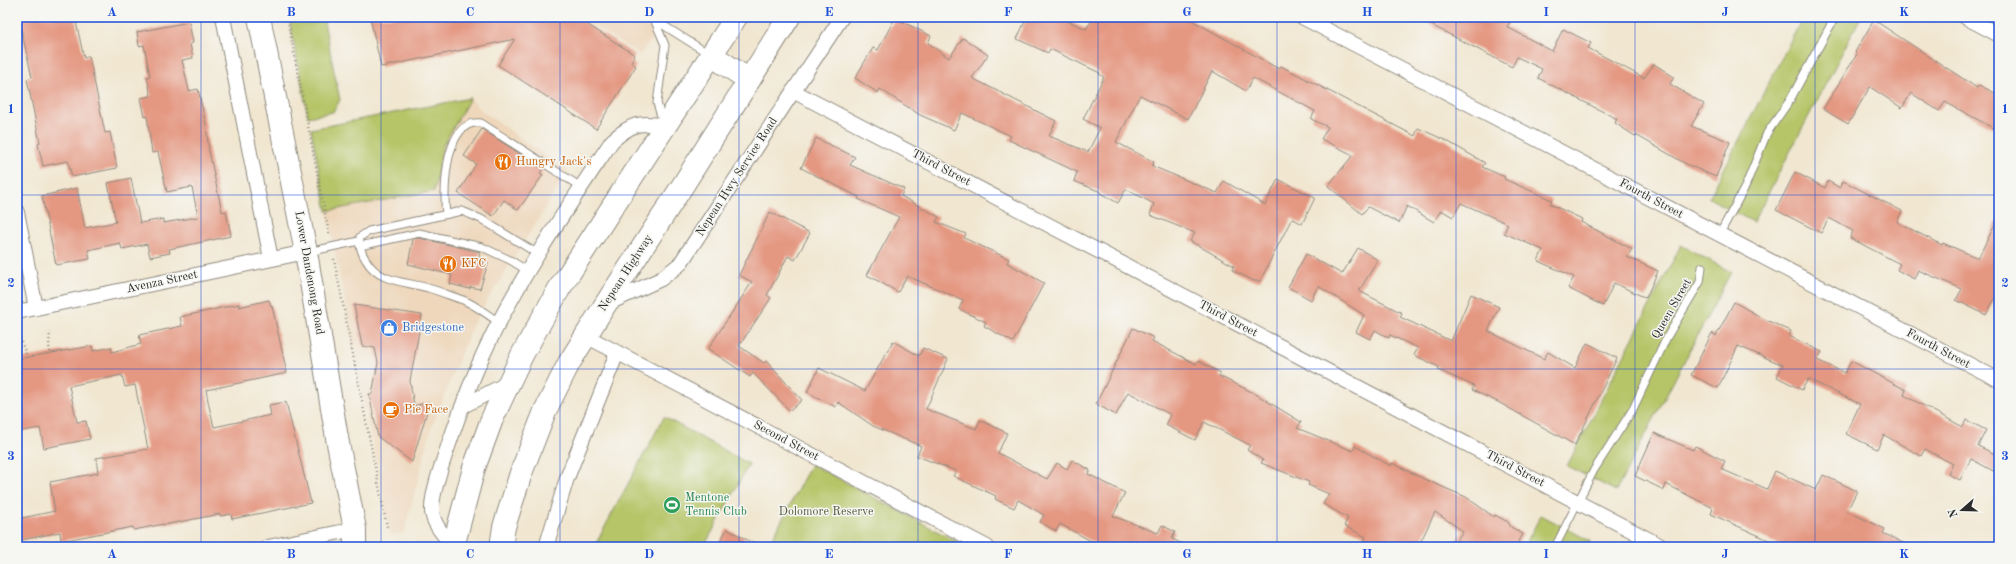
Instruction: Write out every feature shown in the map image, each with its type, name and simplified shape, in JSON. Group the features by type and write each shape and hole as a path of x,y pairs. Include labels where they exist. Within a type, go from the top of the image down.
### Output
{"highway":[{"name":"Lower Dandenong Road","path":"259,17 306,252 337,438 362,543"},
{"path":"453,547 474,468 492,419 508,384 559,289 736,17"},
{"name":"Nepean Highway","path":"501,547 504,527 512,500 545,411 569,363 789,17"},
{"path":"711,55 749,80"}],"street":[{"path":"223,17 271,259"},
{"name":"Nepean Hwy Service Road","path":"605,305 655,282 678,267 842,17"},
{"name":"Fourth Street","path":"1302,17 1999,380"},
{"path":"1965,17 1999,35"},
{"name":"Third Street","path":"793,91 1663,547"},
{"path":"453,547 437,526 433,516 432,506 443,463 463,406 499,322 538,254 612,141 643,122 664,126"},
{"path":"17,212 36,308"},
{"name":"Avenza Street","path":"17,312 306,252"},
{"name":"Second Street","path":"586,336 986,547"},
{"path":"546,547 571,466 617,353"},
{"path":"463,406 508,384"},
{"path":"268,547 362,543"}],"lane":[{"path":"1720,235 1745,187 1767,133 1790,100 1835,17"},
{"path":"653,18 711,55"},
{"path":"653,18 665,46 657,103 664,126"},
{"path":"446,214 445,182 450,154 463,128 473,122 481,123 581,187"},
{"path":"499,322 473,304 429,288 385,279 378,275 370,268 360,244 362,235 370,231 458,211 468,213 538,254"},
{"path":"306,252 332,246 360,244 419,233 482,247 510,260 528,271"},
{"name":"Queen Street","path":"1555,547 1594,470 1632,409 1667,337 1700,282 1702,267"}],"path":[{"path":"287,17 387,527"},
{"path":"50,332 50,352"},
{"path":"20,338 27,357"}],"shaded area":[{"path":"580,17 667,17 640,55"},
{"path":"470,98 482,111 568,171 473,324 431,429 404,533 390,535 327,211 433,191 443,146"}],"green space":[{"path":"289,17 323,17 340,100 333,112 308,117"},
{"path":"1803,17 1861,17 1753,222 1709,198"},
{"path":"470,98 443,146 434,191 327,211 311,129"},
{"path":"1681,245 1731,272 1616,491 1567,466"},
{"name":"Mentone Tennis Club","path":"664,417 749,464 704,547 594,547"},
{"name":"Dolomore Reserve","path":"811,464 967,547 768,547"},
{"path":"1541,515 1590,541 1587,547 1524,547"}],"building":[{"path":"37,17 75,17 84,58 89,56 105,133 110,132 117,168 72,177 68,161 43,166 38,144 40,143 27,79 32,77 19,20"},
{"path":"370,17 576,17 635,55 631,62 636,66 596,129 498,65 515,39 381,67"},
{"path":"1027,17 1059,17 1086,29 1094,17 1186,17 1279,69 1281,66 1415,136 1418,128 1447,141 1485,163 1482,167 1505,177 1504,179 1552,200 1550,204 1582,219 1581,222 1632,249 1627,257 1658,271 1646,298 1614,283 1603,306 1568,288 1574,277 1538,261 1543,250 1504,233 1508,224 1461,203 1453,217 1441,210 1434,222 1407,206 1399,223 1368,207 1362,214 1328,186 1353,155 1321,139 1328,127 1311,119 1315,111 1253,78 1246,91 1212,71 1188,119 1140,95 1116,142 1154,162 1152,166 1217,193 1224,181 1265,205 1278,179 1315,198 1302,224 1292,218 1260,281 1254,281 1232,270 1234,266 1190,241 1195,233 1150,215 1154,204 1126,189 1118,203 1100,193 1101,192 1074,181 1077,172 1009,140 1011,136 962,113 954,130 920,115 880,89 878,93 855,78 873,48 878,50 895,18 931,36 928,43 949,58 963,38 988,55 972,78 1056,121 1049,136 1088,152 1100,128 1083,119 1104,77 1099,74 1100,73 1050,49 1048,53 1017,39"},
{"path":"1416,17 1512,17 1507,27 1552,51 1563,29 1591,43 1588,48 1644,78 1654,64 1674,77 1670,84 1704,104 1691,126 1730,142 1716,177 1686,164 1636,135 1635,136 1615,123 1617,119 1538,78 1542,69 1517,57 1512,67"},
{"path":"1874,20 1977,88 1979,85 1999,95 1999,131 1945,102 1939,111 1911,93 1902,108 1870,87 1848,124 1823,109 1857,54 1855,52"},
{"path":"189,22 193,43 190,44 193,58 182,60 189,91 198,89 222,212 226,211 231,236 169,249 170,253 150,257 147,244 122,249 120,243 88,250 90,259 56,265 42,196 77,188 85,228 116,222 108,183 131,178 140,223 163,219 163,223 198,217 192,187 167,192 158,152 152,153 147,116 145,117 141,98 151,96 147,77 150,76 144,45 139,46 137,32"},
{"name":"Hungry Jack's","path":"482,129 543,169 540,173 543,175 518,210 504,200 493,216 458,193 476,164 464,156"},
{"path":"816,138 855,157 850,165 904,189 901,196 939,217 936,222 966,234 964,238 1009,259 1007,263 1044,283 1013,342 984,326 986,322 959,309 963,300 907,276 898,292 867,275 899,217 858,199 859,197 801,168"},
{"path":"1795,172 1825,188 1828,181 1840,188 1843,181 1902,211 1897,222 1942,245 1943,243 1978,258 1999,217 1999,291 1986,315 1956,300 1962,289 1918,270 1914,279 1897,270 1900,264 1850,238 1853,231 1829,218 1821,233 1776,210"},
{"path":"770,212 810,233 795,260 788,256 767,295 771,298 739,346 764,363 766,361 802,400 790,411 753,373 750,377 708,349 752,282 739,275"},
{"name":"KFC","path":"419,238 480,252 478,261 488,263 480,289 470,287 470,289 450,284 452,275 408,264 413,239"},
{"path":"1358,248 1378,260 1359,291 1402,313 1400,317 1451,341 1471,294 1499,307 1488,331 1544,359 1548,352 1575,368 1587,343 1617,358 1575,445 1498,402 1472,390 1474,386 1438,370 1439,367 1414,355 1418,348 1390,335 1389,338 1375,330 1370,339 1356,332 1364,315 1318,286 1311,300 1288,287 1306,254 1342,274"},
{"path":"269,300 272,306 287,373 206,390 209,406 214,427 271,415 269,405 286,402 311,503 232,519 231,514 221,516 220,514 134,530 133,527 61,541 60,532 17,541 17,519 55,511 50,482 98,473 96,458 148,449 135,385 125,387 122,375 69,386 77,422 86,421 90,439 44,448 40,428 17,432 17,359 92,346 93,351 111,347 112,352 141,344 139,335 182,326 180,317 239,304 239,307"},
{"path":"1734,302 1766,320 1791,331 1789,336 1822,352 1817,360 1845,373 1851,361 1906,390 1904,395 1963,427 1966,420 1986,430 1978,446 1999,456 1999,474 1971,459 1960,480 1948,474 1953,464 1925,449 1921,456 1884,435 1877,449 1846,434 1860,404 1808,379 1802,390 1777,377 1783,365 1738,346 1718,388 1691,375 1712,333 1716,336"},
{"path":"354,305 422,315 410,381 414,406 430,402 412,462 378,437 369,394 372,394 378,363 375,348 362,346"},
{"path":"1133,328 1154,338 1152,341 1196,364 1198,361 1221,373 1219,376 1254,393 1301,422 1297,428 1353,451 1355,446 1391,466 1392,463 1466,497 1494,517 1495,515 1508,522 1511,527 1523,534 1516,547 1452,547 1463,531 1435,512 1418,547 1361,547 1366,537 1344,526 1348,518 1323,504 1329,494 1308,485 1309,482 1261,463 1263,460 1247,450 1250,445 1204,422 1195,440 1166,425 1171,415 1128,392 1116,415 1096,404"},
{"path":"893,341 919,356 923,348 948,359 926,409 976,429 980,420 1007,433 998,453 1047,479 1057,463 1067,469 1072,460 1090,470 1088,474 1125,493 1113,516 1158,533 1162,525 1175,532 1172,539 1190,547 1102,547 1060,524 1056,531 1040,522 1044,515 1018,500 1014,508 995,499 996,496 953,476 956,471 917,456 921,446 873,426 838,402 836,407 807,392 819,368 865,391"},
{"path":"1654,433 1693,450 1695,446 1725,461 1721,469 1767,489 1775,471 1816,490 1823,475 1857,491 1847,511 1885,529 1883,533 1911,547 1784,547 1711,514 1713,508 1666,484 1664,490 1635,476"},
{"path":"727,529 761,547 717,547"}],"place":[{"name":"Hungry Jack's","path":"503,162"},
{"name":"KFC","path":"448,264"},
{"name":"Bridgestone","path":"389,328"},
{"name":"Pie Face","path":"391,410"},
{"name":"Mentone Tennis Club","path":"672,505"}]}
